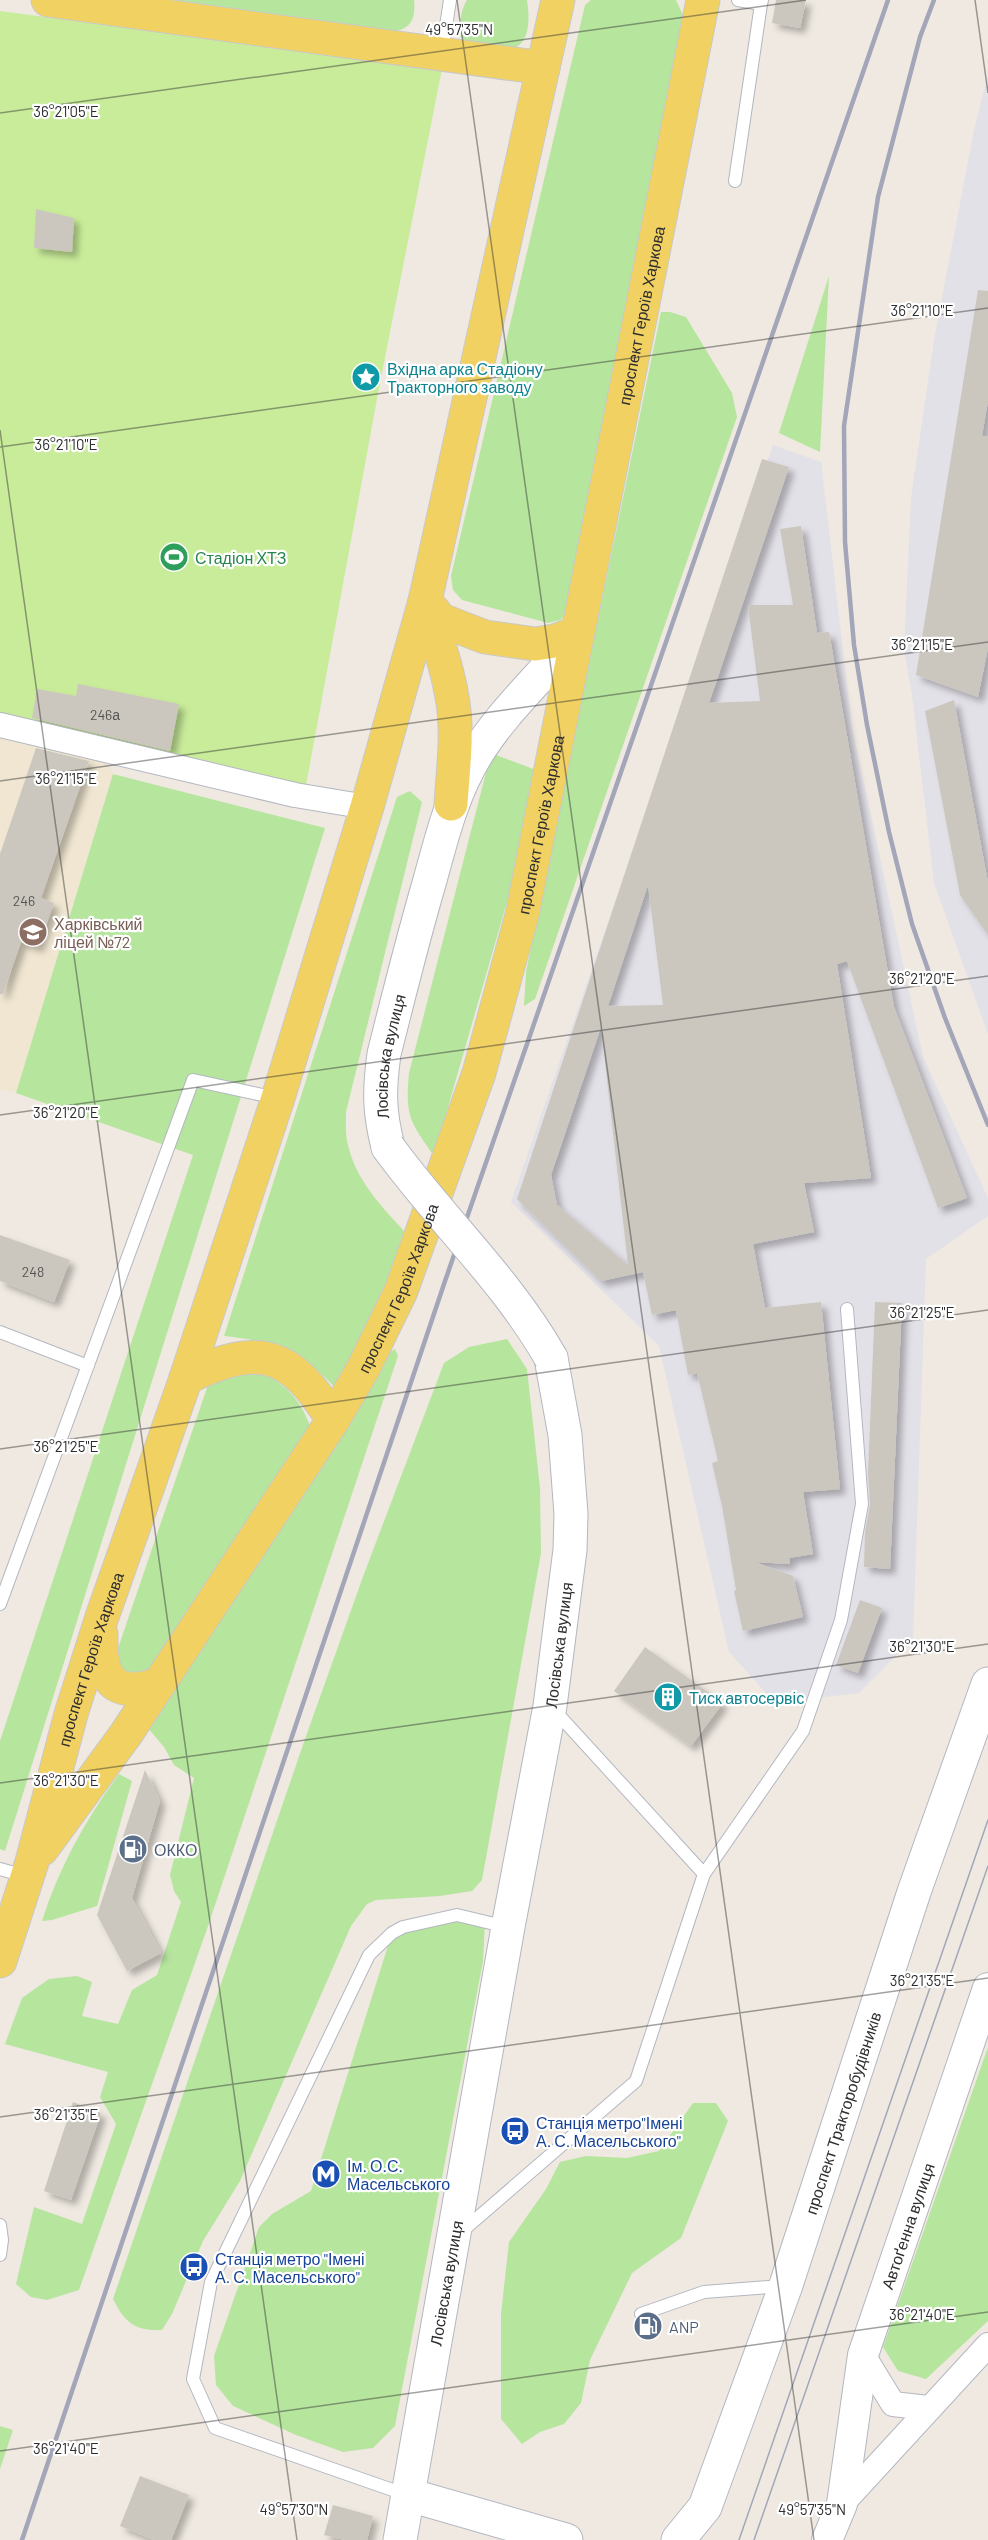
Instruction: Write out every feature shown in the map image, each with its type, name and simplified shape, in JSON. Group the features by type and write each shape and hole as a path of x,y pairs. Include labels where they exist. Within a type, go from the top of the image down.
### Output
{"main road":[{"path":"48,0 543,68"},
{"name":"проспект Героїв Харкова","path":"0,1961 20,1870 102,1617 186,1378 278,1098 367,807 425,601 558,0"},
{"name":"проспект Героїв Харкова","path":"20,1870 126,1734 333,1420 363,1369 401,1291 479,1072 522,915 704,0"},
{"path":"425,601 441,620 485,637 535,644 555,641 578,632"},
{"path":"425,601 448,677 453,703 455,728 451,804"},
{"name":"Лосівська вулиця","path":"400,2540 508,1927 550,1706 570,1550 571,1514 565,1435 551,1358 531,1322 388,1147 381,1120 379,1092 384,1054 451,804 490,733 512,705 552,664 578,632"},
{"path":"186,1378 230,1359 255,1356 277,1361 295,1370 317,1394 333,1420"},
{"path":"102,1617 101,1647 104,1671 111,1682 120,1688 132,1690 159,1684"},
{"name":"проспект Тракторобудівників","path":"678,2540 705,2507 786,2285 914,1892 988,1684"},
{"path":"409,2495 566,2540"}],"street":[{"path":"0,725 295,795 367,807"},
{"name":"Автоґенна вулиця","path":"827,2540 842,2504 863,2355 988,1988"},
{"path":"842,2504 988,2345"},
{"path":"863,2355 893,2404 928,2408"}],"lane":[{"path":"442,53 450,0"},
{"path":"735,181 762,2 738,0"},
{"path":"0,1604 193,1080 278,1098"},
{"path":"453,2239 636,2081 704,1874 803,1731 841,1620 862,1504 847,1309"},
{"path":"0,1332 88,1366"},
{"path":"550,1706 704,1874"},
{"path":"409,2495 215,2428 193,2379 211,2282 369,1955 392,1933 403,1927 457,1915 508,1927"},
{"path":"0,2225 2,2240 0,2255"},
{"path":"641,2314 704,2292 786,2285"}],"shaded area":[{"path":"988,75 988,1034 934,883 912,695 904,650 911,498 934,340 974,130"},
{"path":"773,445 821,462 852,727 923,1057 988,1198 988,1216 926,1259 913,1639 859,1693 775,1703 729,1652 659,1346 511,1202"},
{"name":"Харківський ліцей №72","path":"0,734 102,756 113,774 16,1093 0,1089"}],"green space":[{"path":"147,0 414,0 414,14 410,24 406,27 387,33"},
{"path":"467,0 527,0 528,29 521,43 514,48 494,50 476,47 465,41 461,37 461,22"},
{"path":"591,0 676,0 687,24 571,610 560,620 548,623 462,600 453,590 451,576 585,5"},
{"name":"Стадіон ХТЗ","path":"0,11 442,69 379,388 305,791 0,726"},
{"path":"829,276 820,452 779,433"},
{"path":"661,312 686,317 732,393 737,417 535,999 524,1006 526,972"},
{"path":"491,753 544,773 434,1156 411,1118 408,1100 409,1073"},
{"path":"113,774 325,828 5,1851 0,1849 0,1741 193,1155 16,1093"},
{"path":"410,791 422,802 346,1112 347,1141 357,1170 370,1192 404,1231 388,1284 336,1389 311,1365 286,1350 258,1341 224,1336 397,797"},
{"path":"507,1339 527,1369 540,1488 541,1553 482,1880 472,1891 440,1896 376,1900 367,1904 351,1926 240,2181 203,2241 172,2314 162,2330 138,2327 127,2320 113,2299 364,1574 444,1363 469,1347"},
{"path":"395,1349 398,1356 207,1929 79,2290 47,2300 31,2297 16,2284 34,2207 82,2224 116,2124 100,2097 108,2072 5,2044 22,1998 49,1979 77,1976 92,1982 82,2016 118,2024 132,1990 157,1975 181,1902 174,1891 170,1875 194,1778 174,1765 164,1747 147,1727 387,1354"},
{"path":"260,1371 278,1382 292,1395 303,1410 311,1429 150,1676 124,1679 115,1657 208,1385 221,1374"},
{"path":"119,1774 132,1781 97,1906 42,1921 74,1844 95,1808"},
{"path":"457,1915 485,1922 483,1961 395,2426 373,2448 343,2452 296,2435 233,2406 216,2385 214,2356 259,2227 272,2214 311,2191 392,1933"},
{"path":"988,2047 988,2321 926,2379 898,2371 883,2347"},
{"path":"693,2103 716,2103 728,2121 681,2238 632,2273 590,2360 581,2403 564,2424 540,2432 522,2444 501,2419 501,2314 509,2242 546,2189 560,2162 586,2156 627,2158 659,2151"},
{"path":"0,2426 13,2430 0,2469"}],"building":[{"path":"776,0 806,0 800,28 772,23"},
{"path":"36,209 74,218 72,252 34,248"},
{"path":"978,290 988,291 988,401 982,436 988,436 988,648 978,697 916,675"},
{"path":"762,459 789,467 709,703 760,701 748,605 793,605 780,529 801,526 817,633 829,632 894,1007 967,1198 938,1208 847,961 837,964 871,1178 804,1183 814,1232 753,1244 765,1308 821,1302 840,1489 803,1492 813,1554 789,1558 790,1564 755,1562 793,1576 803,1617 743,1631 734,1591 736,1590 722,1506 712,1463 718,1461 697,1373 688,1375 676,1310 652,1315 643,1272 601,1281 517,1199","holes":["648,885 663,1005 608,1006","601,1027 628,1265 557,1205 551,1175"]},
{"path":"78,684 179,704 170,751 32,718 37,689 76,696"},
{"path":"954,700 988,883 988,935 960,895 925,711"},
{"path":"36,748 89,761 41,898 54,903 38,947 21,942 3,994 0,994 0,854"},
{"path":"0,1235 70,1260 54,1302 0,1281"},
{"path":"875,1302 902,1303 890,1569 864,1567 865,1532 870,1504 868,1473"},
{"path":"860,1600 882,1608 858,1673 836,1665"},
{"name":"Тиск автосервіс","path":"645,1647 723,1703 691,1746 614,1691"},
{"name":"ОККО","path":"145,1770 160,1801 132,1898 161,1953 127,1971 97,1915"},
{"path":"73,2102 101,2113 71,2200 44,2191"},
{"path":"140,2476 189,2495 171,2540 154,2540 120,2526"},
{"path":"333,2505 373,2516 367,2540 345,2540 324,2535"}],"tram line":[{"path":"739,2540 988,1820"},
{"path":"754,2540 988,1866"}],"railway":[{"path":"22,2540 444,1284 888,0"},
{"path":"934,0 920,37 878,197 844,426 845,542 854,645 867,725 889,832 912,924 945,1018 988,1125"}],"place":[{"name":"Вхідна арка Стадіону Тракторного заводу","path":"366,377"},
{"name":"Стадіон ХТЗ","path":"174,557"},
{"name":"Харківський ліцей №72","path":"33,932"},
{"name":"Тиск автосервіс","path":"668,1697"},
{"name":"ОККО","path":"133,1849"},
{"name":"Станція метро\"Імені А. С. Масельського\"","path":"515,2131"},
{"name":"Ім. О.С. Масельського","path":"326,2174"},
{"name":"Станція метро \"Імені А. С. Масельського\"","path":"194,2267"},
{"name":"ANP","path":"648,2326"}]}
